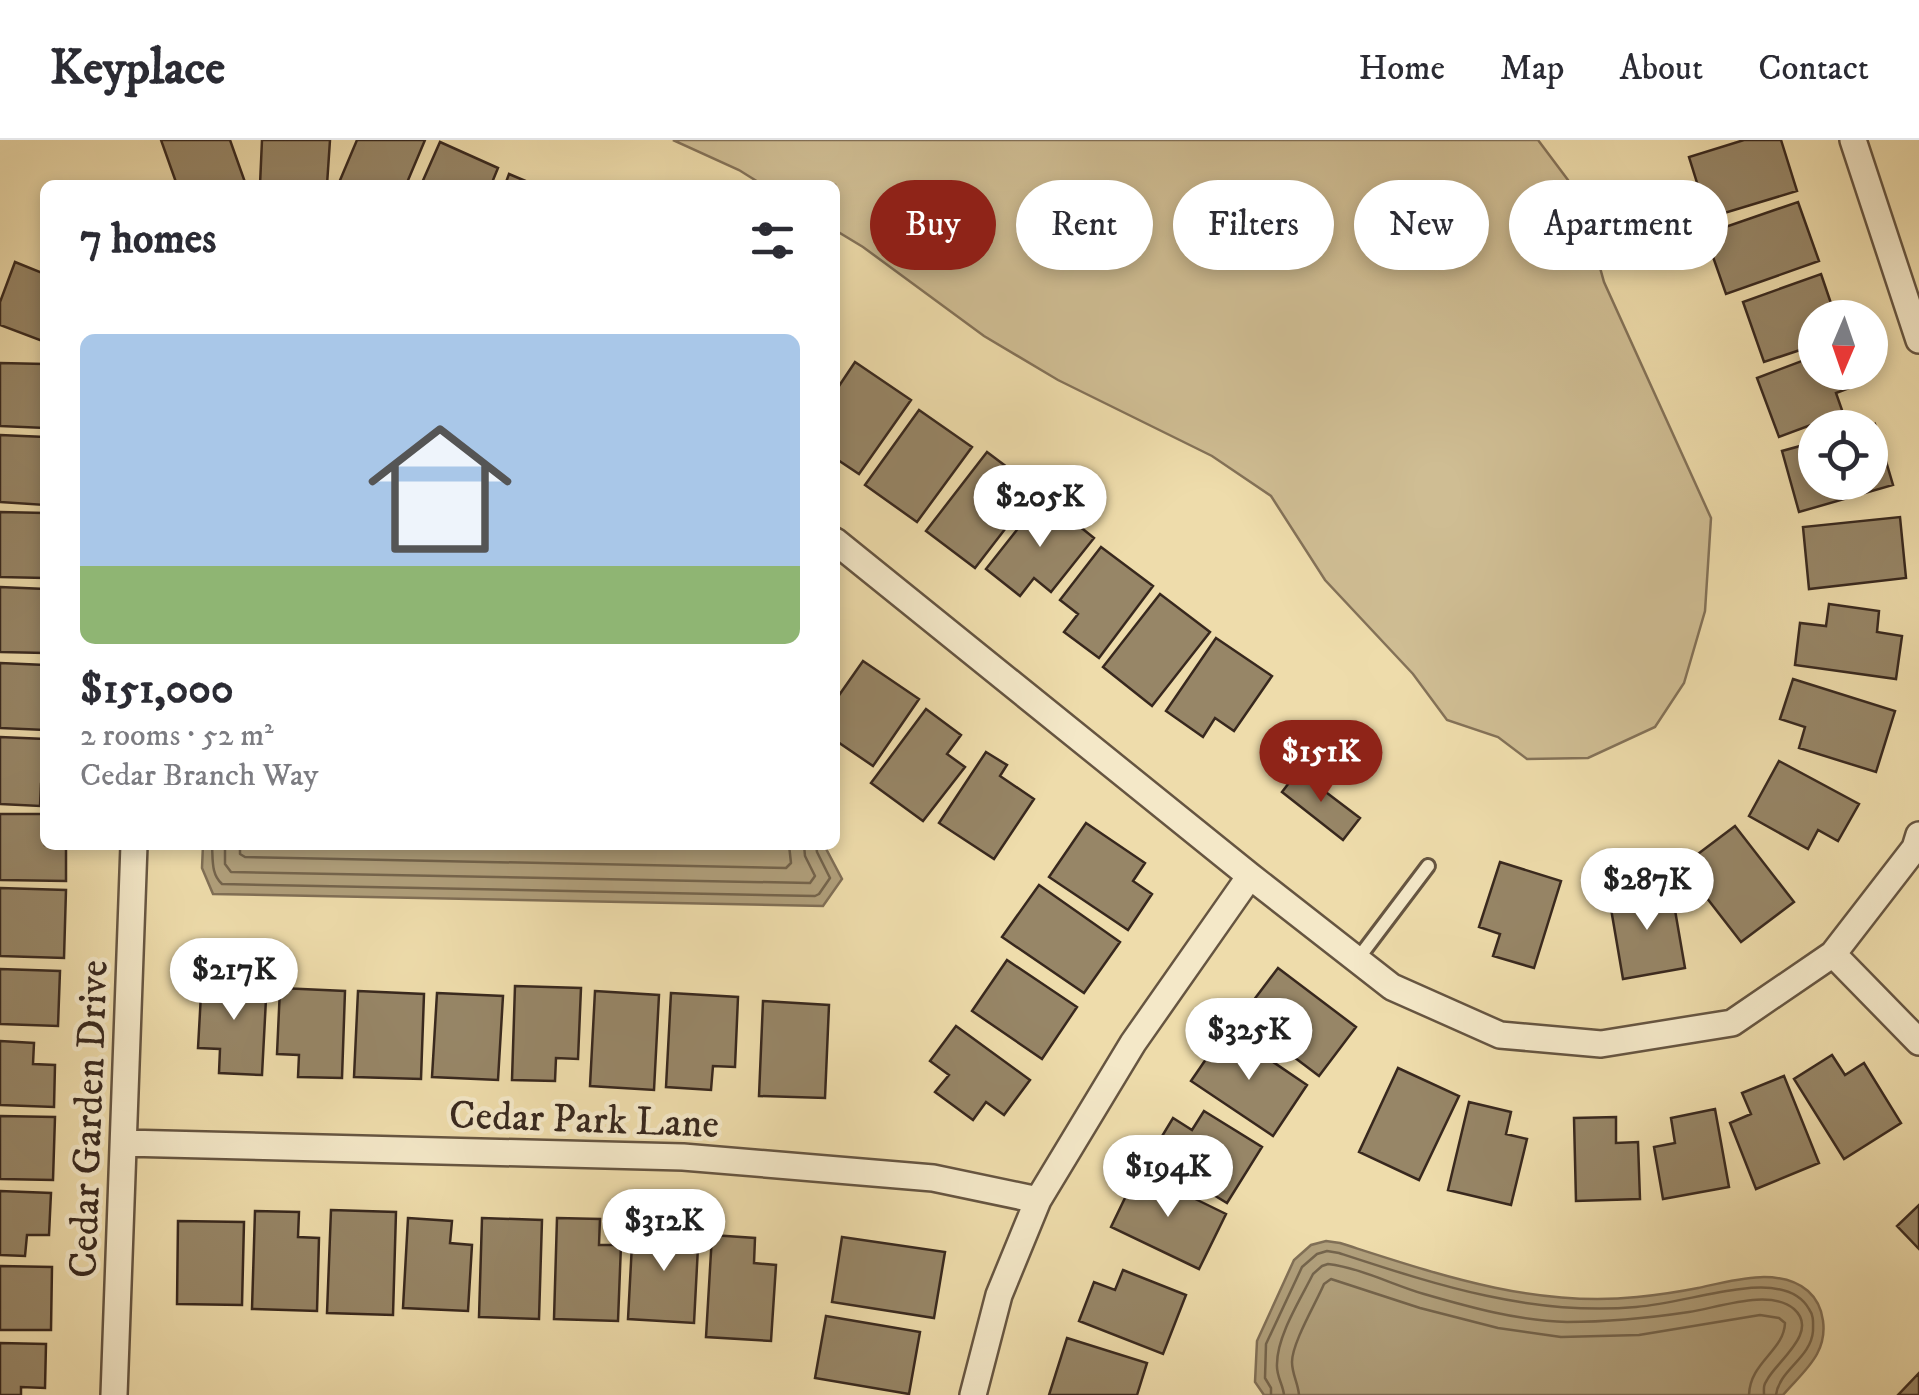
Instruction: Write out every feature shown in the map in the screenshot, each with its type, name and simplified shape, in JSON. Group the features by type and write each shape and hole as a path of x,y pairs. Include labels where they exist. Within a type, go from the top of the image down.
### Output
{"street":[{"path":"1852,140 1919,340"},
{"path":"840,545 1392,987 1500,1036 1601,1044 1732,1023 1833,954 1915,848 1919,834"},
{"name":"Cedar Garden Drive","path":"114,1395 134,850"},
{"path":"973,1395 999,1295 1038,1200 1133,1043 1250,876"},
{"path":"1833,954 1919,1042"},
{"name":"Cedar Park Lane","path":"124,1142 683,1156 933,1178 1038,1200"}],"lane":[{"path":"1357,960 1428,866"}],"shaded area":[{"path":"673,140 1538,140 1568,180 1509,180 1509,270 1601,270 1711,518 1705,611 1684,683 1655,727 1588,758 1527,759 1498,737 1447,720 1413,674 1325,580 1271,496 1212,456 1058,380 984,336 894,270 996,270 996,180 870,180 870,252 840,233 840,180 755,180"}],"water":[{"path":"203,850 827,850 842,879 823,906 213,894 202,868"},
{"path":"1326,1241 1486,1286 1561,1298 1637,1297 1739,1279 1783,1279 1796,1283 1814,1297 1823,1321 1823,1338 1814,1360 1783,1395 1264,1395 1255,1382 1257,1341 1294,1260 1311,1245"}],"building":[{"path":"161,140 230,140 244,180 175,180"},
{"path":"262,140 330,140 327,180 260,180"},
{"path":"357,140 425,140 408,180 340,180"},
{"path":"1744,140 1781,140 1797,191 1728,212 1728,180 1696,180 1689,157"},
{"path":"440,142 498,168 493,180 423,180"},
{"path":"1798,202 1819,261 1726,294 1718,270 1728,270 1728,226"},
{"path":"15,262 40,272 40,340 0,325 0,302"},
{"path":"1821,274 1830,300 1798,300 1798,351 1764,362 1743,302"},
{"path":"855,362 911,400 859,474 840,461 840,384"},
{"path":"1798,362 1798,390 1844,390 1836,393 1842,410 1798,410 1798,430 1779,437 1757,378"},
{"path":"0,363 40,364 40,428 0,426"},
{"path":"919,410 972,447 917,522 865,485"},
{"path":"0,435 40,437 40,505 0,502"},
{"path":"1798,447 1798,500 1841,500 1799,512 1782,451"},
{"path":"987,452 1036,489 975,568 926,531"},
{"path":"1043,497 1094,538 1051,592 1034,578 1020,596 986,569"},
{"path":"0,512 40,513 40,578 0,577"},
{"path":"1900,517 1906,578 1809,589 1803,527"},
{"path":"1101,547 1153,586 1099,658 1064,632 1078,614 1060,600"},
{"path":"0,587 40,589 40,653 0,652"},
{"path":"1160,594 1210,632 1152,706 1103,667"},
{"path":"1829,604 1879,611 1877,632 1902,636 1896,679 1795,665 1800,623 1826,626"},
{"path":"1216,638 1272,676 1234,731 1215,718 1203,737 1166,711"},
{"path":"863,661 919,699 873,766 840,743 840,694"},
{"path":"0,663 40,665 40,730 0,728"},
{"path":"1793,679 1895,711 1876,772 1799,748 1805,727 1780,719"},
{"path":"926,709 961,735 947,754 965,767 923,821 871,783"},
{"path":"0,737 40,739 40,806 0,804"},
{"path":"986,752 1007,765 1000,776 1034,799 994,859 939,823"},
{"path":"1779,761 1859,804 1838,841 1818,830 1808,849 1749,816"},
{"path":"1298,771 1360,818 1343,840 1282,792"},
{"path":"0,814 40,814 40,850 66,850 66,881 0,880"},
{"path":"1086,823 1145,863 1133,881 1152,894 1128,930 1049,877"},
{"path":"1735,826 1794,902 1741,942 1682,866"},
{"path":"1500,862 1561,881 1534,968 1493,956 1500,934 1479,927"},
{"path":"1039,885 1120,942 1084,993 1002,937"},
{"path":"1671,887 1685,968 1623,979 1609,897"},
{"path":"0,888 66,890 64,958 0,956"},
{"path":"1007,960 1077,1007 1042,1059 972,1011"},
{"path":"1278,968 1356,1027 1319,1076 1241,1017"},
{"path":"0,969 60,971 58,1026 0,1024"},
{"path":"202,976 267,980 262,1075 219,1073 220,1049 198,1048"},
{"path":"515,986 581,988 578,1059 556,1058 555,1081 512,1080"},
{"path":"280,988 345,991 342,1078 298,1077 299,1055 277,1054"},
{"path":"358,991 424,994 421,1079 354,1077"},
{"path":"595,991 659,995 654,1090 590,1086"},
{"path":"437,993 503,996 498,1080 432,1077"},
{"path":"671,993 738,997 735,1067 713,1066 711,1090 666,1087"},
{"path":"763,1001 829,1005 825,1098 759,1096"},
{"path":"956,1026 1030,1080 1004,1115 986,1102 973,1120 935,1092 949,1075 930,1061"},
{"path":"1226,1030 1307,1085 1273,1136 1191,1081"},
{"path":"0,1041 34,1043 33,1064 55,1065 54,1107 0,1105"},
{"path":"1832,1055 1845,1075 1864,1063 1901,1123 1844,1159 1794,1079"},
{"path":"1398,1068 1459,1096 1419,1180 1359,1152"},
{"path":"1784,1076 1819,1163 1756,1189 1730,1123 1751,1114 1742,1093"},
{"path":"1469,1102 1511,1112 1506,1134 1527,1139 1511,1205 1448,1190"},
{"path":"1715,1109 1729,1187 1663,1199 1654,1147 1675,1143 1671,1118"},
{"path":"1204,1111 1262,1147 1227,1203 1150,1156 1173,1118 1192,1130"},
{"path":"0,1116 55,1117 53,1180 0,1179"},
{"path":"1616,1117 1616,1143 1638,1142 1640,1199 1576,1201 1574,1118"},
{"path":"1138,1171 1226,1214 1199,1269 1111,1227"},
{"path":"0,1191 51,1193 49,1235 27,1235 25,1256 0,1255"},
{"path":"1919,1205 1919,1249 1897,1226"},
{"path":"331,1210 396,1212 393,1315 327,1313"},
{"path":"255,1211 299,1212 298,1237 319,1238 317,1311 252,1309"},
{"path":"408,1218 452,1221 450,1243 472,1245 468,1311 403,1308"},
{"path":"482,1218 542,1220 539,1319 479,1317"},
{"path":"557,1218 600,1219 599,1245 621,1245 618,1321 554,1319"},
{"path":"178,1221 244,1222 242,1305 177,1304"},
{"path":"633,1225 699,1228 694,1323 628,1319"},
{"path":"712,1235 755,1238 754,1263 776,1265 771,1341 706,1337"},
{"path":"842,1237 945,1252 934,1318 832,1302"},
{"path":"0,1266 52,1267 51,1330 0,1330"},
{"path":"1123,1270 1186,1295 1163,1354 1079,1321 1094,1282 1115,1290"},
{"path":"826,1316 920,1332 909,1394 815,1378"},
{"path":"1067,1338 1147,1363 1137,1395 1049,1395"},
{"path":"0,1343 46,1344 45,1388 21,1387 21,1395 0,1395"},
{"path":"1919,1373 1919,1395 1898,1395"}]}
